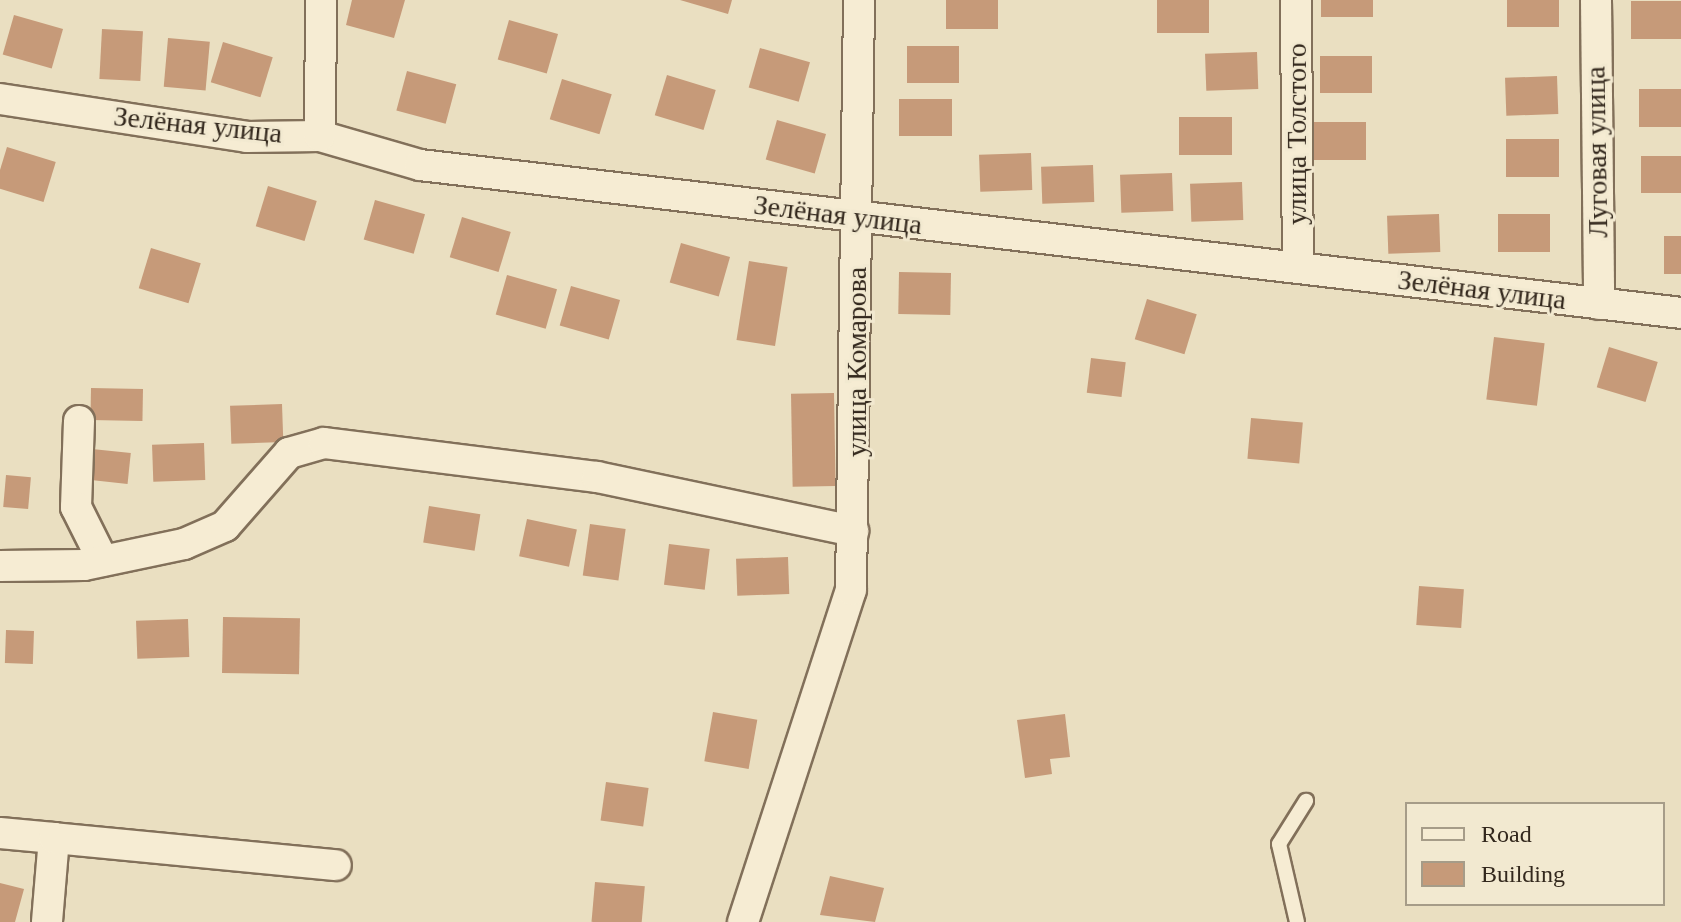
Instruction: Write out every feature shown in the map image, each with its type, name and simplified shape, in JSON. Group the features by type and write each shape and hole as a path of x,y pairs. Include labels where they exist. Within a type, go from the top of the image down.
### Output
{"street":[{"path":"320,136 321,0"},
{"name":"улица Комарова","path":"743,922 851,590 859,0"},
{"name":"улица Толстого","path":"1296,0 1298,268"},
{"name":"Луговая улица","path":"1596,0 1599,304"},
{"name":"Зелёная улица","path":"0,99 247,137 320,136 420,165 1681,313"},
{"path":"79,421 76,507 103,561"},
{"path":"0,566 103,561 184,544 225,526 289,453 324,443 597,477 853,531"},
{"path":"0,833 336,865"},
{"path":"47,922 54,838"}],"lane":[{"path":"1297,922 1279,844 1306,801"}],"building":[{"path":"352,0 405,0 394,38 346,25"},
{"path":"680,0 732,0 728,14"},
{"path":"946,0 998,0 998,29 946,29"},
{"path":"1157,0 1209,0 1209,33 1157,33"},
{"path":"1321,0 1373,0 1373,17 1321,17"},
{"path":"1507,0 1559,0 1559,27 1507,27"},
{"path":"1631,1 1681,1 1681,39 1631,39"},
{"path":"14,15 63,29 52,68 3,54"},
{"path":"509,20 558,34 547,73 498,59"},
{"path":"102,29 143,31 140,81 99,79"},
{"path":"168,38 210,42 206,90 164,87"},
{"path":"223,42 273,57 260,97 211,82"},
{"path":"907,46 959,46 959,83 907,83"},
{"path":"760,48 810,62 799,102 749,87"},
{"path":"1257,52 1258,89 1206,91 1205,54"},
{"path":"1320,56 1372,56 1372,93 1320,93"},
{"path":"407,71 456,84 446,124 396,111"},
{"path":"667,75 716,90 703,130 655,115"},
{"path":"1557,76 1558,114 1506,116 1505,78"},
{"path":"562,79 612,94 599,134 550,119"},
{"path":"1639,89 1681,89 1681,127 1639,127"},
{"path":"899,99 952,99 952,136 899,136"},
{"path":"1179,117 1232,117 1232,155 1179,155"},
{"path":"777,120 826,134 815,173 766,159"},
{"path":"1314,122 1366,122 1366,160 1314,160"},
{"path":"1506,139 1559,139 1559,177 1506,177"},
{"path":"7,147 56,162 43,202 0,189 0,170"},
{"path":"1031,153 1032,190 980,192 979,155"},
{"path":"1641,156 1681,156 1681,193 1641,193"},
{"path":"1093,165 1094,202 1042,204 1041,167"},
{"path":"1172,173 1173,211 1121,213 1120,175"},
{"path":"1242,182 1243,220 1191,222 1190,184"},
{"path":"268,186 317,201 304,241 256,226"},
{"path":"375,200 425,214 414,254 364,239"},
{"path":"1439,214 1440,252 1388,254 1387,216"},
{"path":"1498,214 1550,214 1550,252 1498,252"},
{"path":"462,217 511,232 498,272 450,257"},
{"path":"1664,236 1681,236 1681,274 1664,274"},
{"path":"681,243 730,257 719,296 670,282"},
{"path":"151,248 201,263 188,303 139,288"},
{"path":"749,261 788,267 775,346 736,340"},
{"path":"899,272 951,273 950,315 898,314"},
{"path":"507,275 557,289 546,329 496,314"},
{"path":"571,286 620,300 609,339 560,325"},
{"path":"1147,299 1197,314 1184,354 1135,339"},
{"path":"1494,337 1545,343 1537,406 1486,400"},
{"path":"1609,347 1658,362 1645,402 1597,387"},
{"path":"1091,358 1126,362 1121,397 1087,393"},
{"path":"91,388 143,389 142,421 90,420"},
{"path":"834,393 836,486 793,487 791,394"},
{"path":"282,404 283,442 231,444 230,406"},
{"path":"1251,418 1303,423 1299,463 1247,459"},
{"path":"204,443 205,480 153,482 152,445"},
{"path":"92,449 131,453 128,484 89,480"},
{"path":"6,475 31,477 28,509 3,507"},
{"path":"429,506 480,514 475,551 423,543"},
{"path":"527,519 577,530 569,567 519,556"},
{"path":"590,524 626,529 618,581 583,575"},
{"path":"669,544 710,549 705,590 664,585"},
{"path":"788,557 789,594 737,596 736,559"},
{"path":"1419,586 1464,589 1461,628 1416,625"},
{"path":"223,617 300,618 299,674 222,673"},
{"path":"188,619 189,657 137,659 136,621"},
{"path":"6,630 34,631 33,664 5,663"},
{"path":"713,712 757,720 749,769 704,761"},
{"path":"1065,714 1070,757 1050,759 1052,774 1025,778 1017,720"},
{"path":"606,782 649,788 643,827 601,821"},
{"path":"830,876 884,888 875,922 820,915"},
{"path":"595,882 645,886 642,922 592,922"},
{"path":"0,883 24,889 15,922 0,922"}]}
